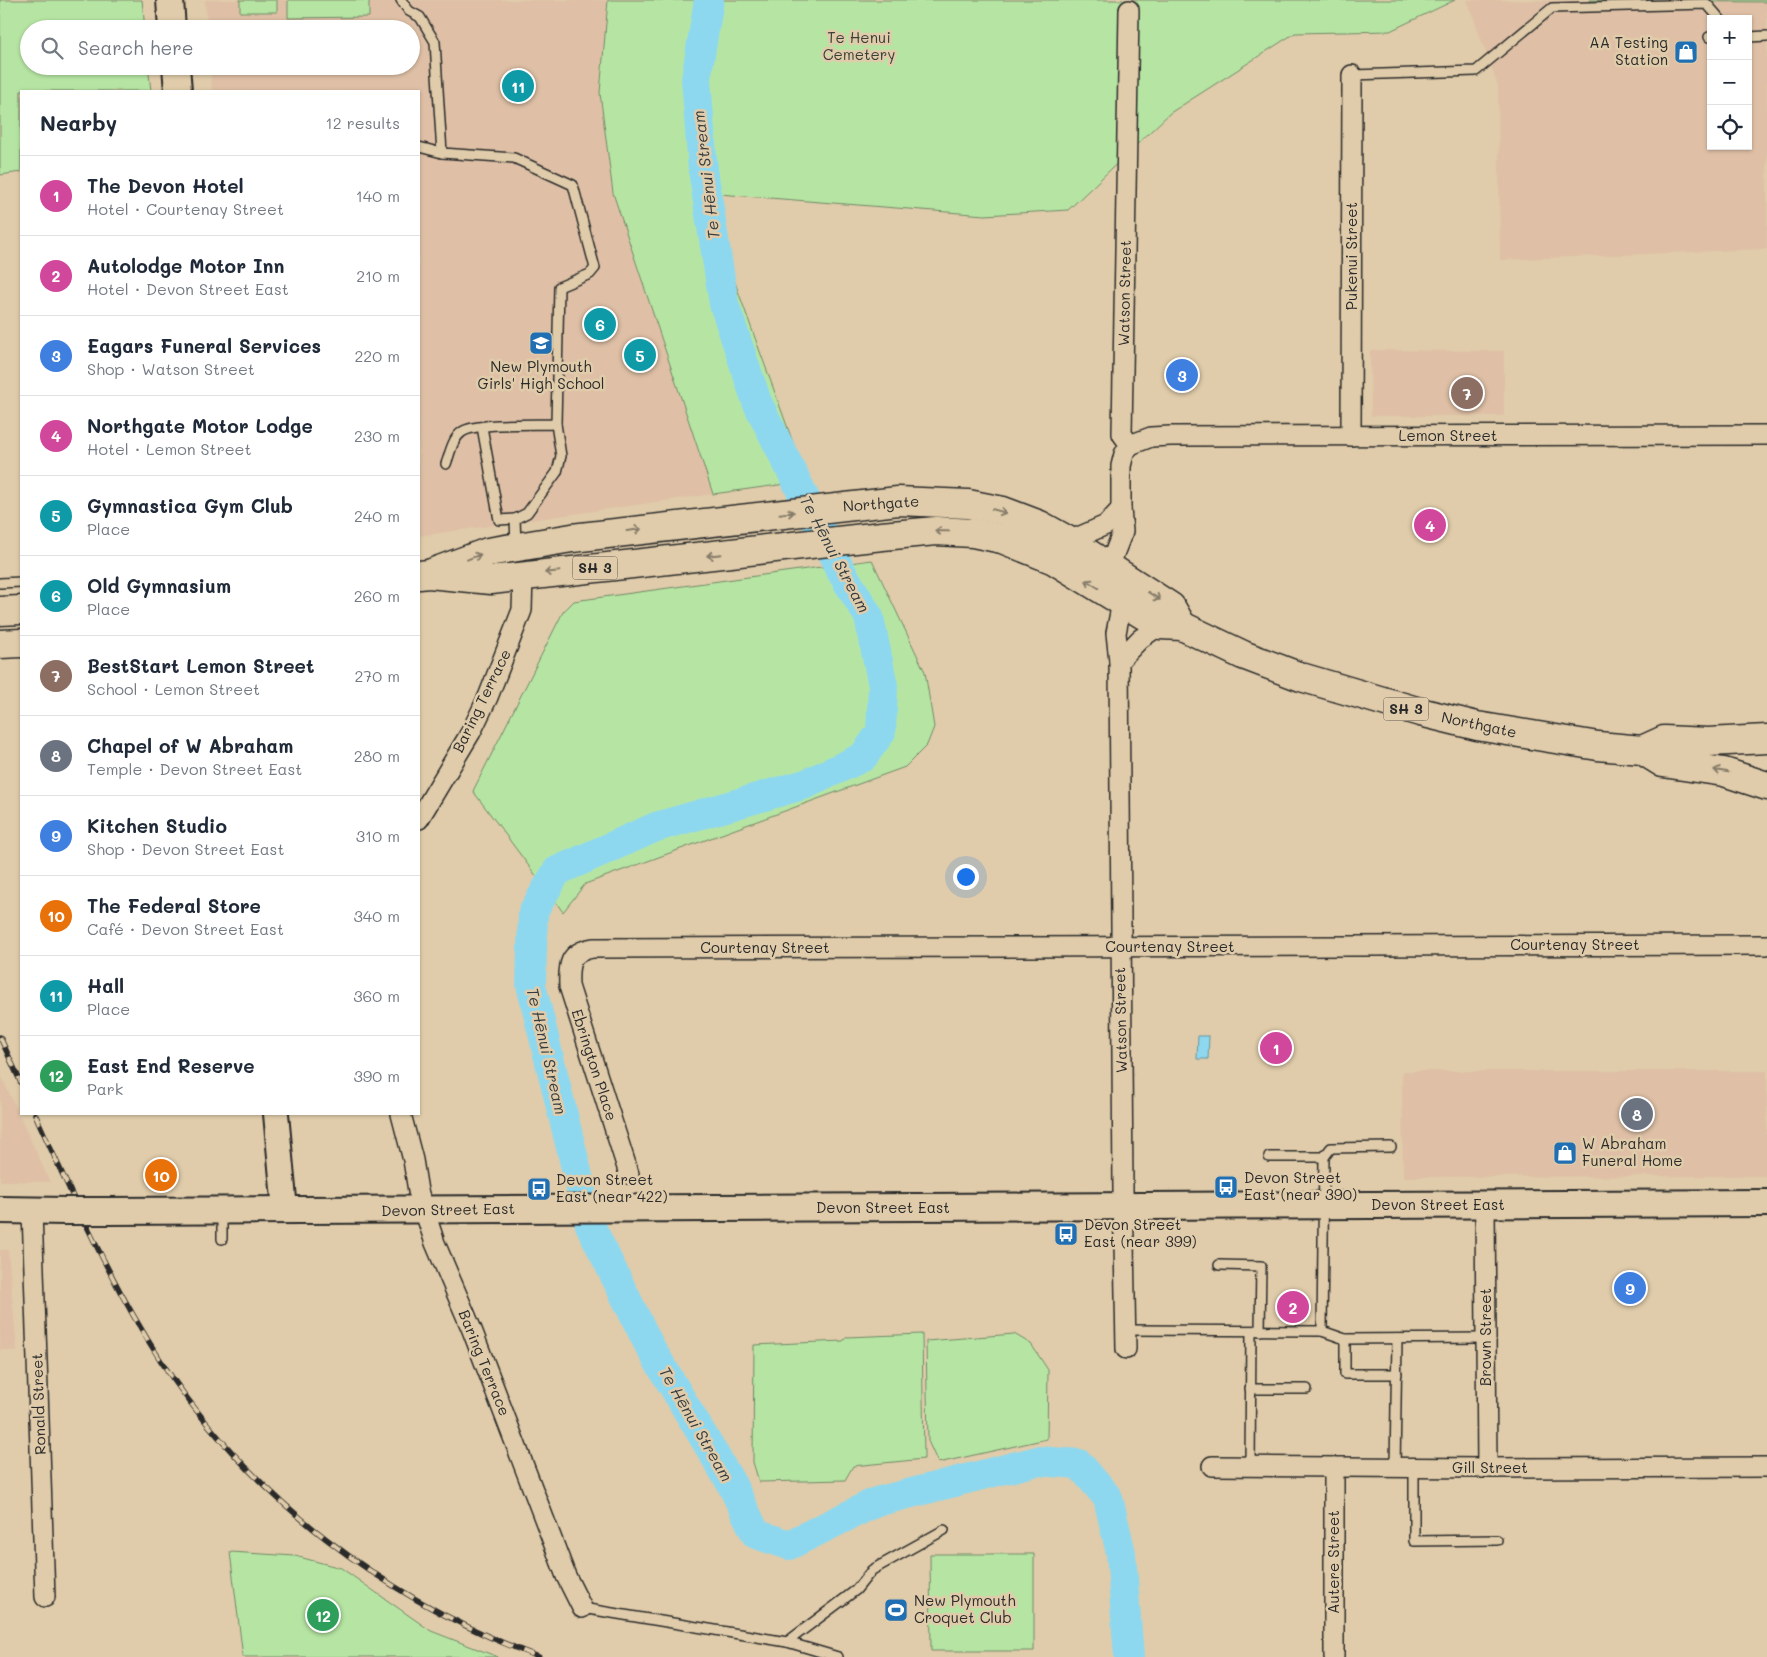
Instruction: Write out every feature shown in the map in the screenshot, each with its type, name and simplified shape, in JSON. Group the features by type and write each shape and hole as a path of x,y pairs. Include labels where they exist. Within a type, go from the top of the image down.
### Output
{"highway":[{"name":"Northgate","path":"424,575 488,552 516,546 739,518 898,501 943,502 991,509 1040,525 1069,541 1171,607 1171,626"},
{"name":"Northgate","path":"424,575 491,580 882,536 936,531 973,533 1002,539 1048,557 1122,602 1171,626 1301,677 1420,712 1535,737 1642,750 1663,763 1724,772 1767,786"},
{"path":"0,612 20,610"},
{"path":"0,644 20,643"},
{"path":"1642,750 1664,740 1708,742 1767,739"}],"main road":[{"path":"170,0 171,20"},
{"path":"177,75 178,90"},
{"name":"Devon Street East","path":"0,1210 222,1212 285,1210 1767,1203"}],"street":[{"name":"Watson Street","path":"1129,5 1122,434 1130,445"},
{"name":"Pukenui Street","path":"1351,436 1352,75"},
{"name":"Lemon Street","path":"1130,445 1151,437 1767,435"},
{"path":"1109,567 1123,531 1120,509 1121,466 1124,454 1130,445"},
{"path":"1069,541 1106,526 1120,509"},
{"name":"Baring Terrace","path":"420,817 471,732 488,697 522,610 523,576"},
{"name":"Watson Street","path":"1122,602 1116,633 1119,662 1120,947 1126,1349"},
{"path":"1119,662 1136,642 1171,626"},
{"name":"Courtenay Street","path":"574,955 581,950 593,948 1767,945"},
{"name":"Ebrington Place","path":"574,955 568,968 568,986 629,1174"},
{"path":"276,1115 285,1210"},
{"name":"Baring Terrace","path":"401,1115 424,1210 566,1576 582,1608"},
{"name":"Brown Street","path":"1485,1205 1486,1468"},
{"name":"Ronald Street","path":"32,1211 45,1597"},
{"name":"Gill Street","path":"1212,1466 1395,1468 1767,1467"},
{"name":"Autere Street","path":"1334,1467 1334,1657"}],"lane":[{"path":"401,0 409,11 420,17 435,42 442,154"},
{"path":"1352,75 1476,71 1552,8 1707,4 1717,15"},
{"path":"1752,37 1767,36"},
{"path":"420,147 442,154 479,158 514,158 572,185 595,268 590,274 559,287 556,424 561,456 557,472 527,513 515,519 499,520 482,427"},
{"path":"446,464 454,441 462,432 482,427 556,424"},
{"path":"515,519 516,546"},
{"path":"0,583 20,582"},
{"path":"1322,1331 1324,1157 1331,1148 1391,1148"},
{"path":"1269,1157 1324,1157"},
{"path":"222,1212 222,1239"},
{"path":"1220,1266 1261,1266 1250,1389 1250,1466"},
{"path":"1126,1330 1322,1331 1345,1339 1486,1338"},
{"path":"1345,1339 1345,1374 1397,1374"},
{"path":"1395,1468 1397,1339"},
{"path":"1250,1389 1307,1389"},
{"path":"1414,1468 1414,1541 1497,1540"},
{"path":"787,1642 856,1590 872,1570 944,1530"},
{"path":"582,1608 787,1642 838,1657"}],"shaded area":[{"name":"New Plymouth Girls' High School","path":"205,0 608,0 600,93 613,193 713,494 420,536 420,90 212,90 211,75 420,75 420,20 206,20"},
{"path":"1467,0 1767,2 1767,249 1500,260 1498,86"},
{"path":"1370,350 1504,351 1504,416 1371,416"},
{"path":"1402,1071 1767,1071 1767,1176 1403,1177"},
{"path":"0,1073 50,1182 0,1181"},
{"path":"0,1250 8,1250 17,1351 0,1350"}],"green space":[{"path":"0,0 142,0 144,20 20,20 20,75 149,75 151,90 20,90 20,172 0,175"},
{"path":"240,0 277,0 277,12 240,12"},
{"path":"288,0 369,0 369,17 288,18"},
{"name":"Te Henui Cemetery","path":"608,0 1455,0 1390,31 1295,33 1170,113 1068,210 985,215 706,193 738,291 807,481 713,494 613,193 600,93"},
{"path":"1767,0 1767,2 1589,1"},
{"path":"872,560 925,672 934,727 927,745 905,767 585,884 563,912 473,791 563,612 574,601"},
{"path":"922,1334 924,1459 853,1466 845,1480 759,1482 753,1462 754,1345 843,1341 847,1337"},
{"path":"1014,1334 1031,1344 1048,1370 1047,1439 938,1463 928,1441 926,1341"},
{"path":"230,1552 295,1556 341,1568 431,1631 498,1657 243,1657"},
{"path":"930,1554 1034,1554 1034,1651 931,1651"}],"water":[{"path":"1198,1036 1209,1036 1208,1059 1197,1059"}],"waterway":[{"name":"Te Hēnui Stream","path":"709,0 696,79 703,170 724,304 757,402 841,571 869,617 883,686 881,732 863,757 806,784 656,827 557,871 533,912 531,985 590,1225 650,1347 731,1483 756,1534 789,1545 876,1502 1037,1461 1079,1464 1108,1498 1121,1553 1129,1657"}],"railway":[{"path":"0,1037 20,1081"},
{"path":"35,1115 109,1271 143,1332 161,1361 197,1410 236,1457 280,1500 326,1539 376,1575 428,1606 483,1634 539,1657"}],"place":[{"name":"AA Testing Station","path":"1686,52"},
{"name":"Hall","path":"518,86"},
{"name":"Old Gymnasium","path":"600,324"},
{"name":"New Plymouth Girls' High School","path":"541,343"},
{"name":"Gymnastica Gym Club","path":"640,355"},
{"name":"Eagars Funeral Services","path":"1182,375"},
{"name":"BestStart Lemon Street","path":"1467,393"},
{"name":"Northgate Motor Lodge","path":"1430,525"},
{"name":"The Devon Hotel","path":"1276,1048"},
{"name":"Chapel of W Abraham","path":"1637,1114"},
{"name":"W Abraham Funeral Home","path":"1565,1153"},
{"name":"The Federal Store","path":"161,1175"},
{"name":"Devon Street East (near 390)","path":"1226,1187"},
{"name":"Devon Street East (near 422)","path":"539,1189"},
{"name":"Devon Street East (near 399)","path":"1066,1234"},
{"name":"Kitchen Studio","path":"1630,1288"},
{"name":"Autolodge Motor Inn","path":"1293,1307"},
{"name":"New Plymouth Croquet Club","path":"896,1610"},
{"name":"East End Reserve","path":"323,1615"}]}
